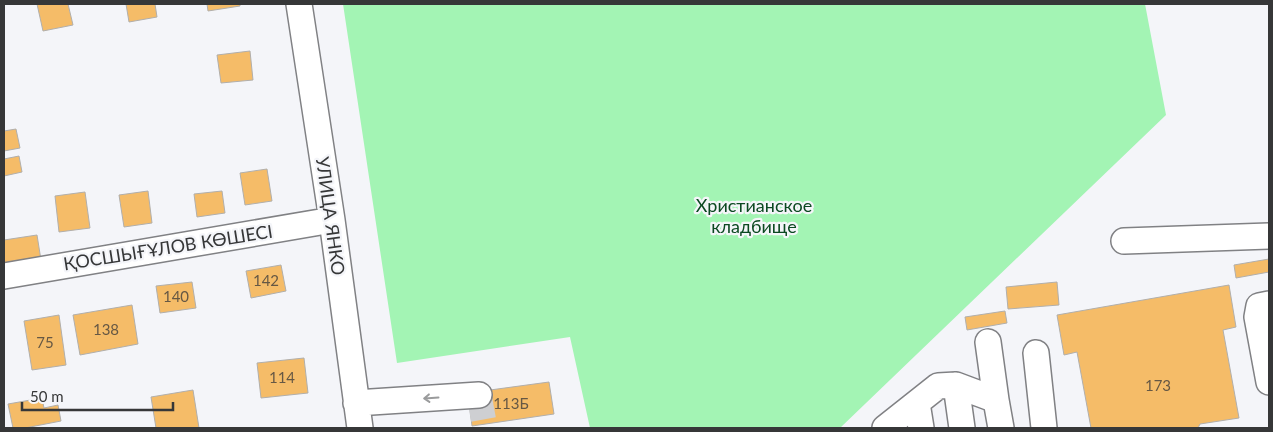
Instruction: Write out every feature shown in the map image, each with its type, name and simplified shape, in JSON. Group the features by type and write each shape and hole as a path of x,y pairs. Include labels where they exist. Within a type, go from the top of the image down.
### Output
{"street":[{"name":"УЛИЦА ЯНКО","path":"298,4 332,220 360,428"},
{"name":"ҚОСШЫҒҰЛОВ КӨШЕСІ","path":"4,276 332,220"},
{"path":"1124,241 1269,236"},
{"path":"1269,304 1259,306 1257,317 1269,382"},
{"path":"988,342 1001,428"},
{"path":"1036,353 1044,428"},
{"path":"885,428 938,386 956,385 996,400"},
{"path":"956,385 962,428"},
{"path":"356,402 479,395"},
{"path":"917,403 921,428"}],"green space":[{"name":"Христианское кладбище","path":"343,4 1145,4 1166,115 840,428 590,428 570,337 397,363"}],"building":[{"path":"37,4 68,4 73,25 43,31"},
{"path":"126,4 155,4 157,17 129,22"},
{"path":"207,4 240,4 240,6 208,11"},
{"path":"250,51 253,80 221,83 217,55"},
{"path":"16,129 20,148 4,151 4,131"},
{"path":"19,156 22,172 4,176 4,159"},
{"path":"267,169 272,201 245,205 240,173"},
{"path":"148,191 152,223 124,227 119,195"},
{"path":"222,191 225,213 197,217 194,194"},
{"path":"85,192 90,228 59,232 55,196"},
{"path":"37,235 41,260 4,265 4,240"},
{"path":"1269,259 1269,272 1236,278 1234,265"},
{"path":"281,265 286,291 251,298 246,271"},
{"path":"192,282 196,308 160,313 156,286"},
{"path":"1057,282 1059,305 1008,309 1006,287"},
{"path":"1229,285 1236,327 1223,330 1239,418 1200,424 1198,428 1091,428 1077,352 1064,355 1057,315"},
{"path":"132,305 138,344 80,355 73,315"},
{"path":"1005,311 1007,323 967,330 965,317"},
{"path":"59,315 66,365 32,370 24,321"},
{"path":"304,358 308,393 261,398 257,363"},
{"path":"549,382 554,414 472,426 468,393"},
{"path":"193,390 199,428 156,428 151,397"},
{"path":"42,398 44,408 58,405 61,421 25,428 13,428 8,404"}],"tunnel":[{"path":"479,395 485,428"}]}
